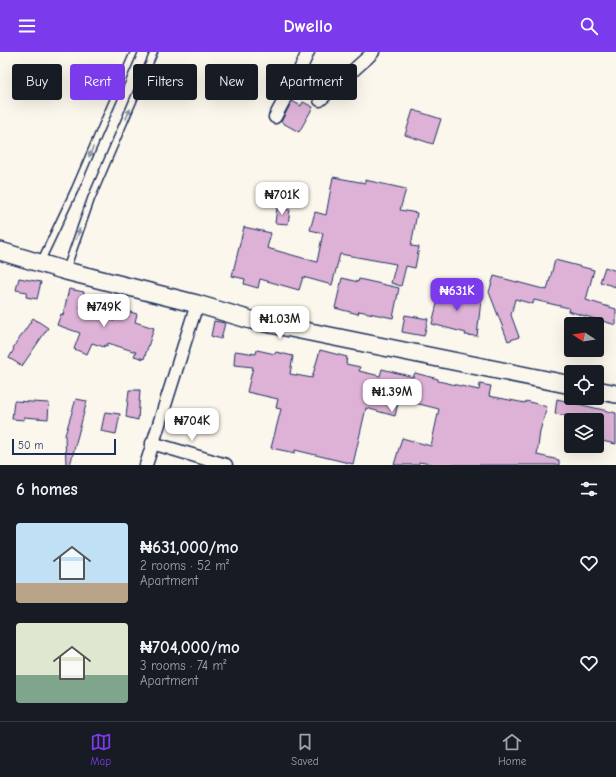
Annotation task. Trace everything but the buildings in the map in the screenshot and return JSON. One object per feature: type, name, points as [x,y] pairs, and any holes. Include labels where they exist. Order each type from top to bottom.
[{"type":"street","points":[[275,117],[308,52]]},
{"type":"street","points":[[357,67],[373,52]]},
{"type":"street","points":[[0,251],[66,271],[197,304],[251,320],[564,384]]},
{"type":"street","points":[[146,465],[152,442],[197,304]]},
{"type":"street","points":[[604,391],[616,394]]},
{"type":"street","points":[[152,442],[226,465]]},
{"type":"lane","points":[[40,263],[75,189],[134,52]]},
{"type":"lane","points":[[66,271],[91,199],[154,52]]}]
